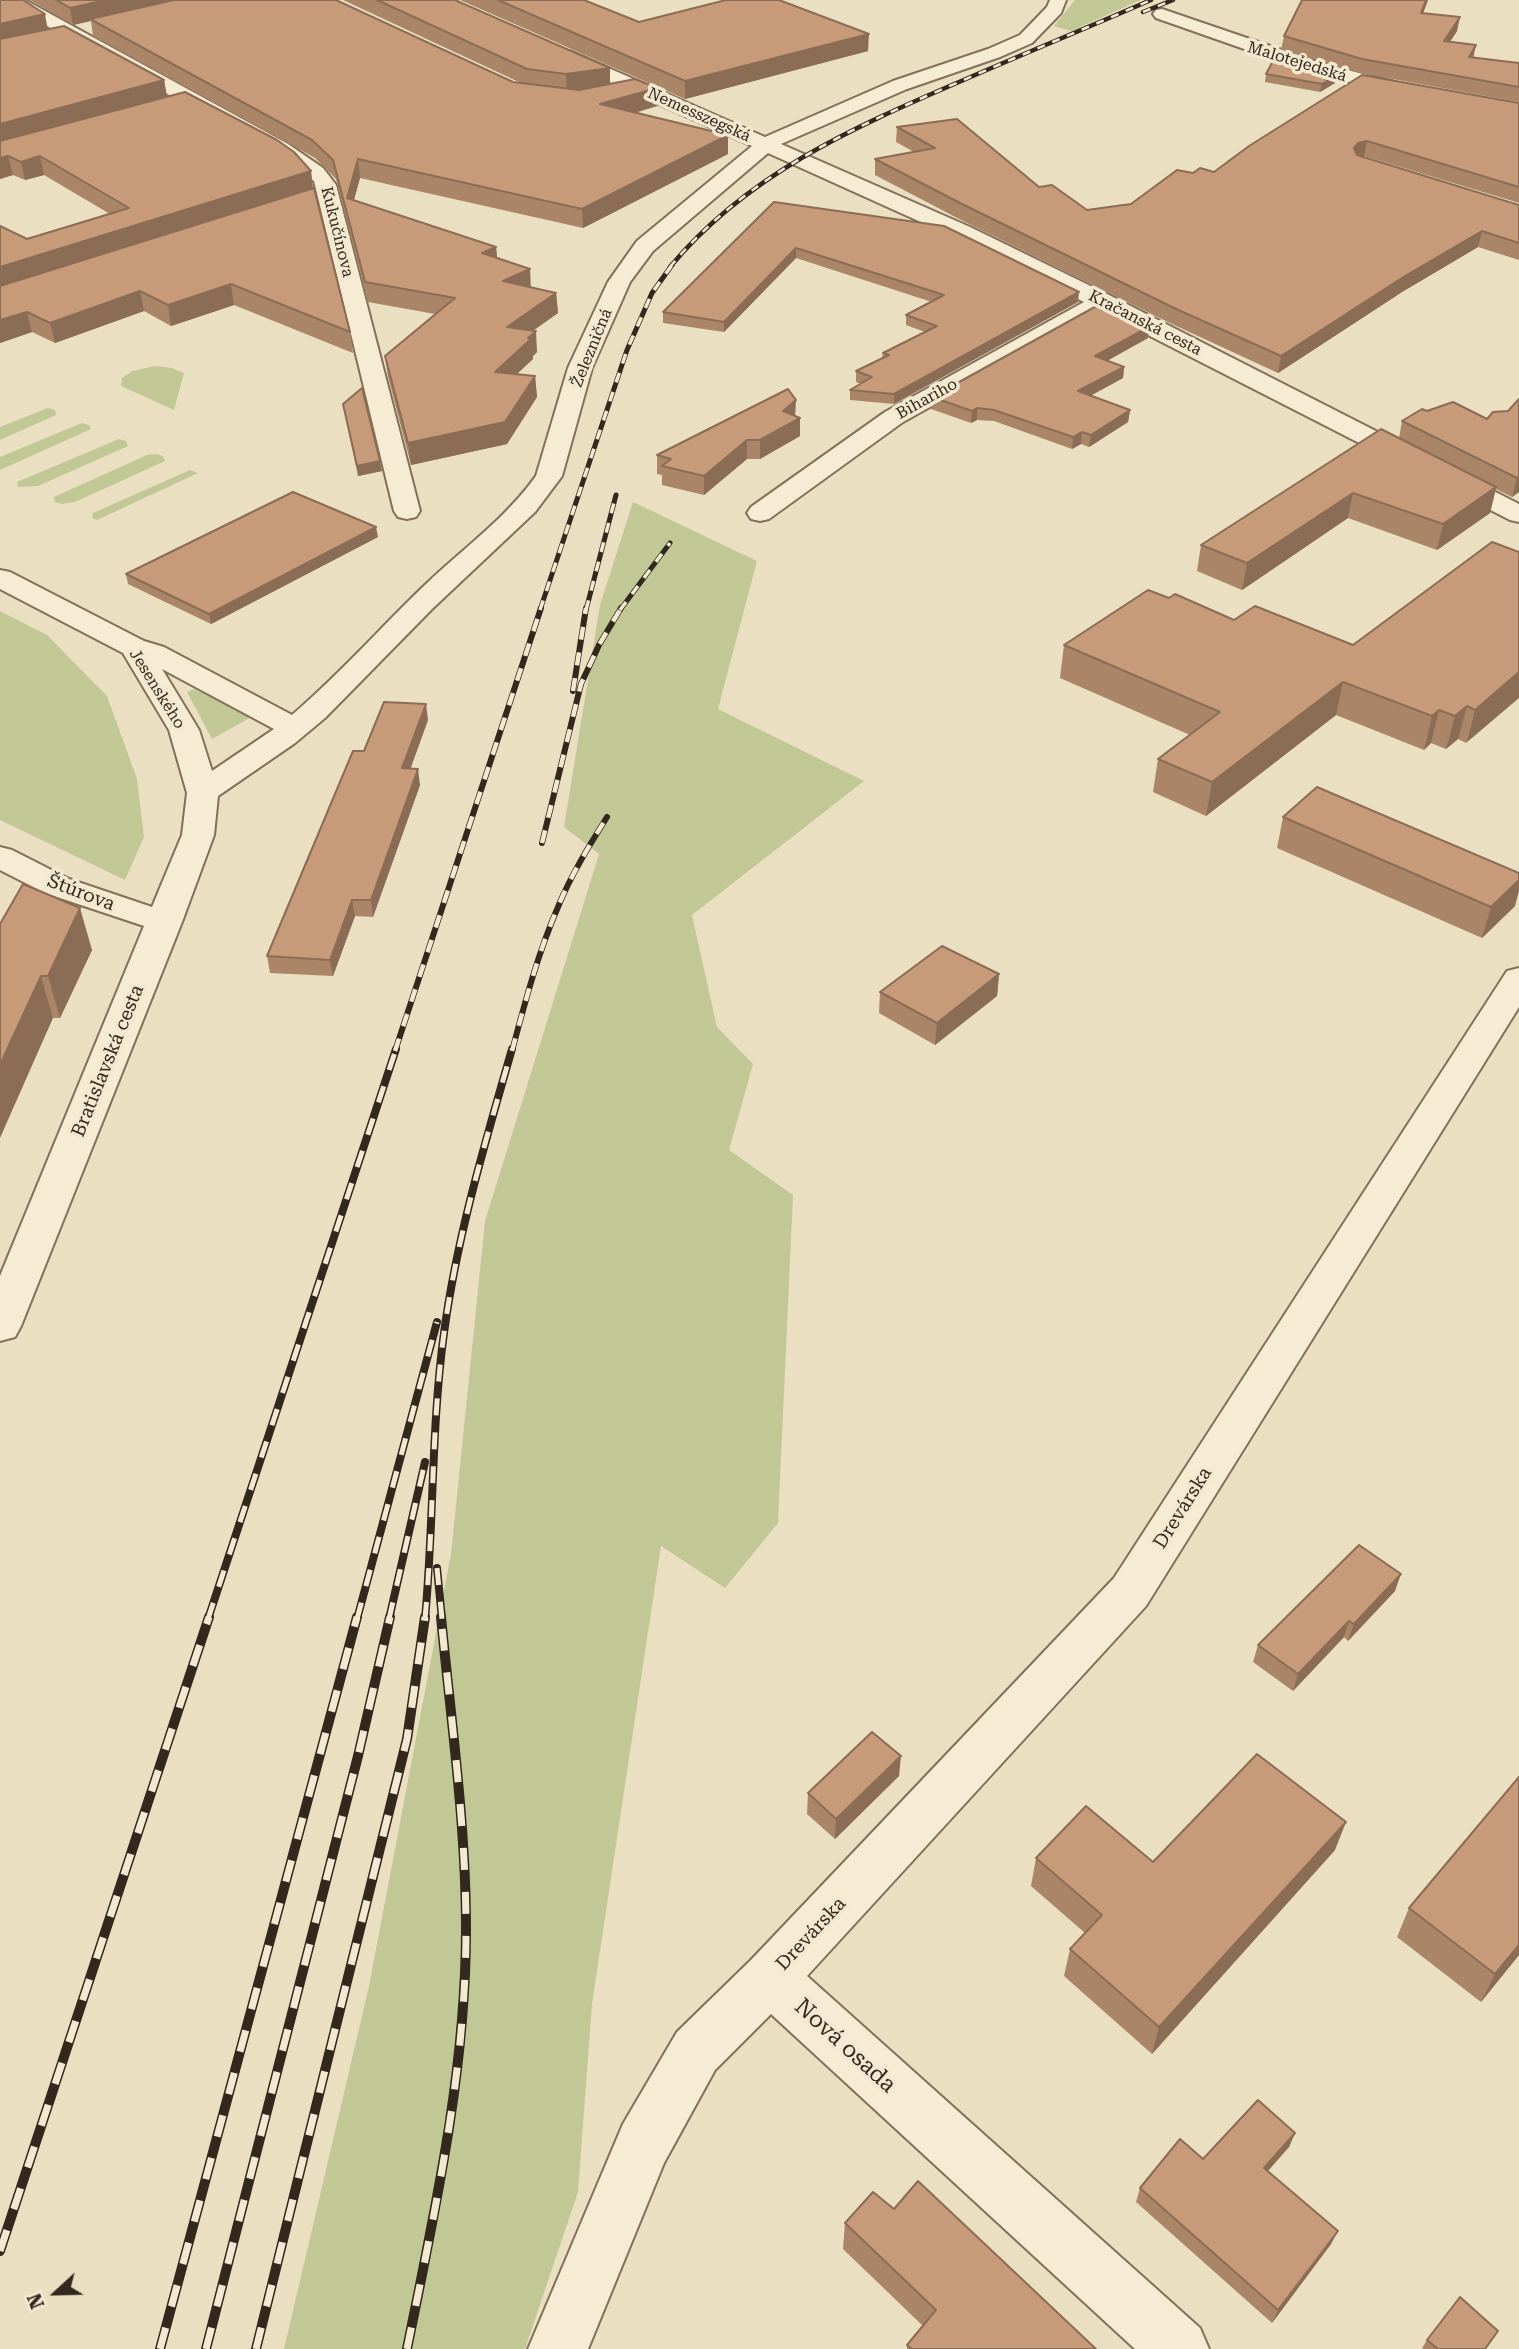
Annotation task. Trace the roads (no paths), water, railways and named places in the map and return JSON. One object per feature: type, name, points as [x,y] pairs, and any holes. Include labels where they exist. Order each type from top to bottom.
[{"type":"street","name":"Kukučínova","points":[[13,0],[67,33],[314,170],[327,187],[407,511]]},
{"type":"street","name":"Železničná","points":[[203,793],[294,728],[411,613],[522,512],[539,492],[549,476],[580,368],[619,282],[645,246],[766,144],[900,86],[1026,39],[1055,9],[1058,0]]},
{"type":"street","name":"Malotejedská","points":[[1162,14],[1262,53],[1356,81],[1423,94]]},
{"type":"street","points":[[40,40],[98,27]]},
{"type":"street","name":"Nemesszegská","points":[[545,47],[766,144]]},
{"type":"street","points":[[1331,96],[1356,81]]},
{"type":"street","points":[[610,95],[638,88]]},
{"type":"street","points":[[163,107],[191,100]]},
{"type":"street","name":"Kračanská cesta","points":[[766,144],[949,226],[1102,301],[1519,514]]},
{"type":"street","points":[[303,201],[327,195]]},
{"type":"street","name":"Bihariho","points":[[760,513],[894,417],[1102,301]]},
{"type":"street","name":"Jesenského","points":[[0,578],[134,647],[184,730],[203,793]]},
{"type":"street","points":[[134,647],[154,653],[294,728]]},
{"type":"street","name":"Bratislavská cesta","points":[[0,1326],[165,922],[198,835],[203,793]]},
{"type":"street","name":"Štúrova","points":[[0,857],[57,886],[165,922]]},
{"type":"street","name":"Drevárska","points":[[770,1978],[1130,1592],[1519,979]]},
{"type":"street","points":[[558,2349],[643,2144],[696,2051],[770,1978]]},
{"type":"street","name":"Nová osada","points":[[770,1978],[1179,2349]]},
{"type":"railway","points":[[670,267],[732,206],[803,157],[879,117],[1151,0]]},
{"type":"railway","points":[[1143,12],[1173,0]]},
{"type":"railway","points":[[540,610],[627,350],[652,293],[672,265]]},
{"type":"railway","points":[[586,610],[616,495]]},
{"type":"railway","points":[[620,610],[670,543]]},
{"type":"railway","points":[[395,1051],[541,608]]},
{"type":"railway","points":[[573,691],[586,608]]},
{"type":"railway","points":[[542,843],[581,684],[599,645],[621,608]]},
{"type":"railway","points":[[512,1051],[532,978],[551,924],[574,872],[607,817]]},
{"type":"railway","points":[[208,1619],[396,1049]]},
{"type":"railway","points":[[425,1619],[437,1404],[444,1333],[464,1225],[512,1049]]},
{"type":"railway","points":[[357,1619],[437,1322]]},
{"type":"railway","points":[[389,1619],[425,1462]]},
{"type":"railway","points":[[437,1568],[442,1619]]},
{"type":"railway","points":[[0,2251],[209,1617]]},
{"type":"railway","points":[[160,2349],[357,1617]]},
{"type":"railway","points":[[206,2349],[358,1756],[390,1617]]},
{"type":"railway","points":[[256,2349],[407,1739],[425,1617]]},
{"type":"railway","points":[[407,2349],[447,2140],[465,1982],[463,1851],[441,1617]]}]
